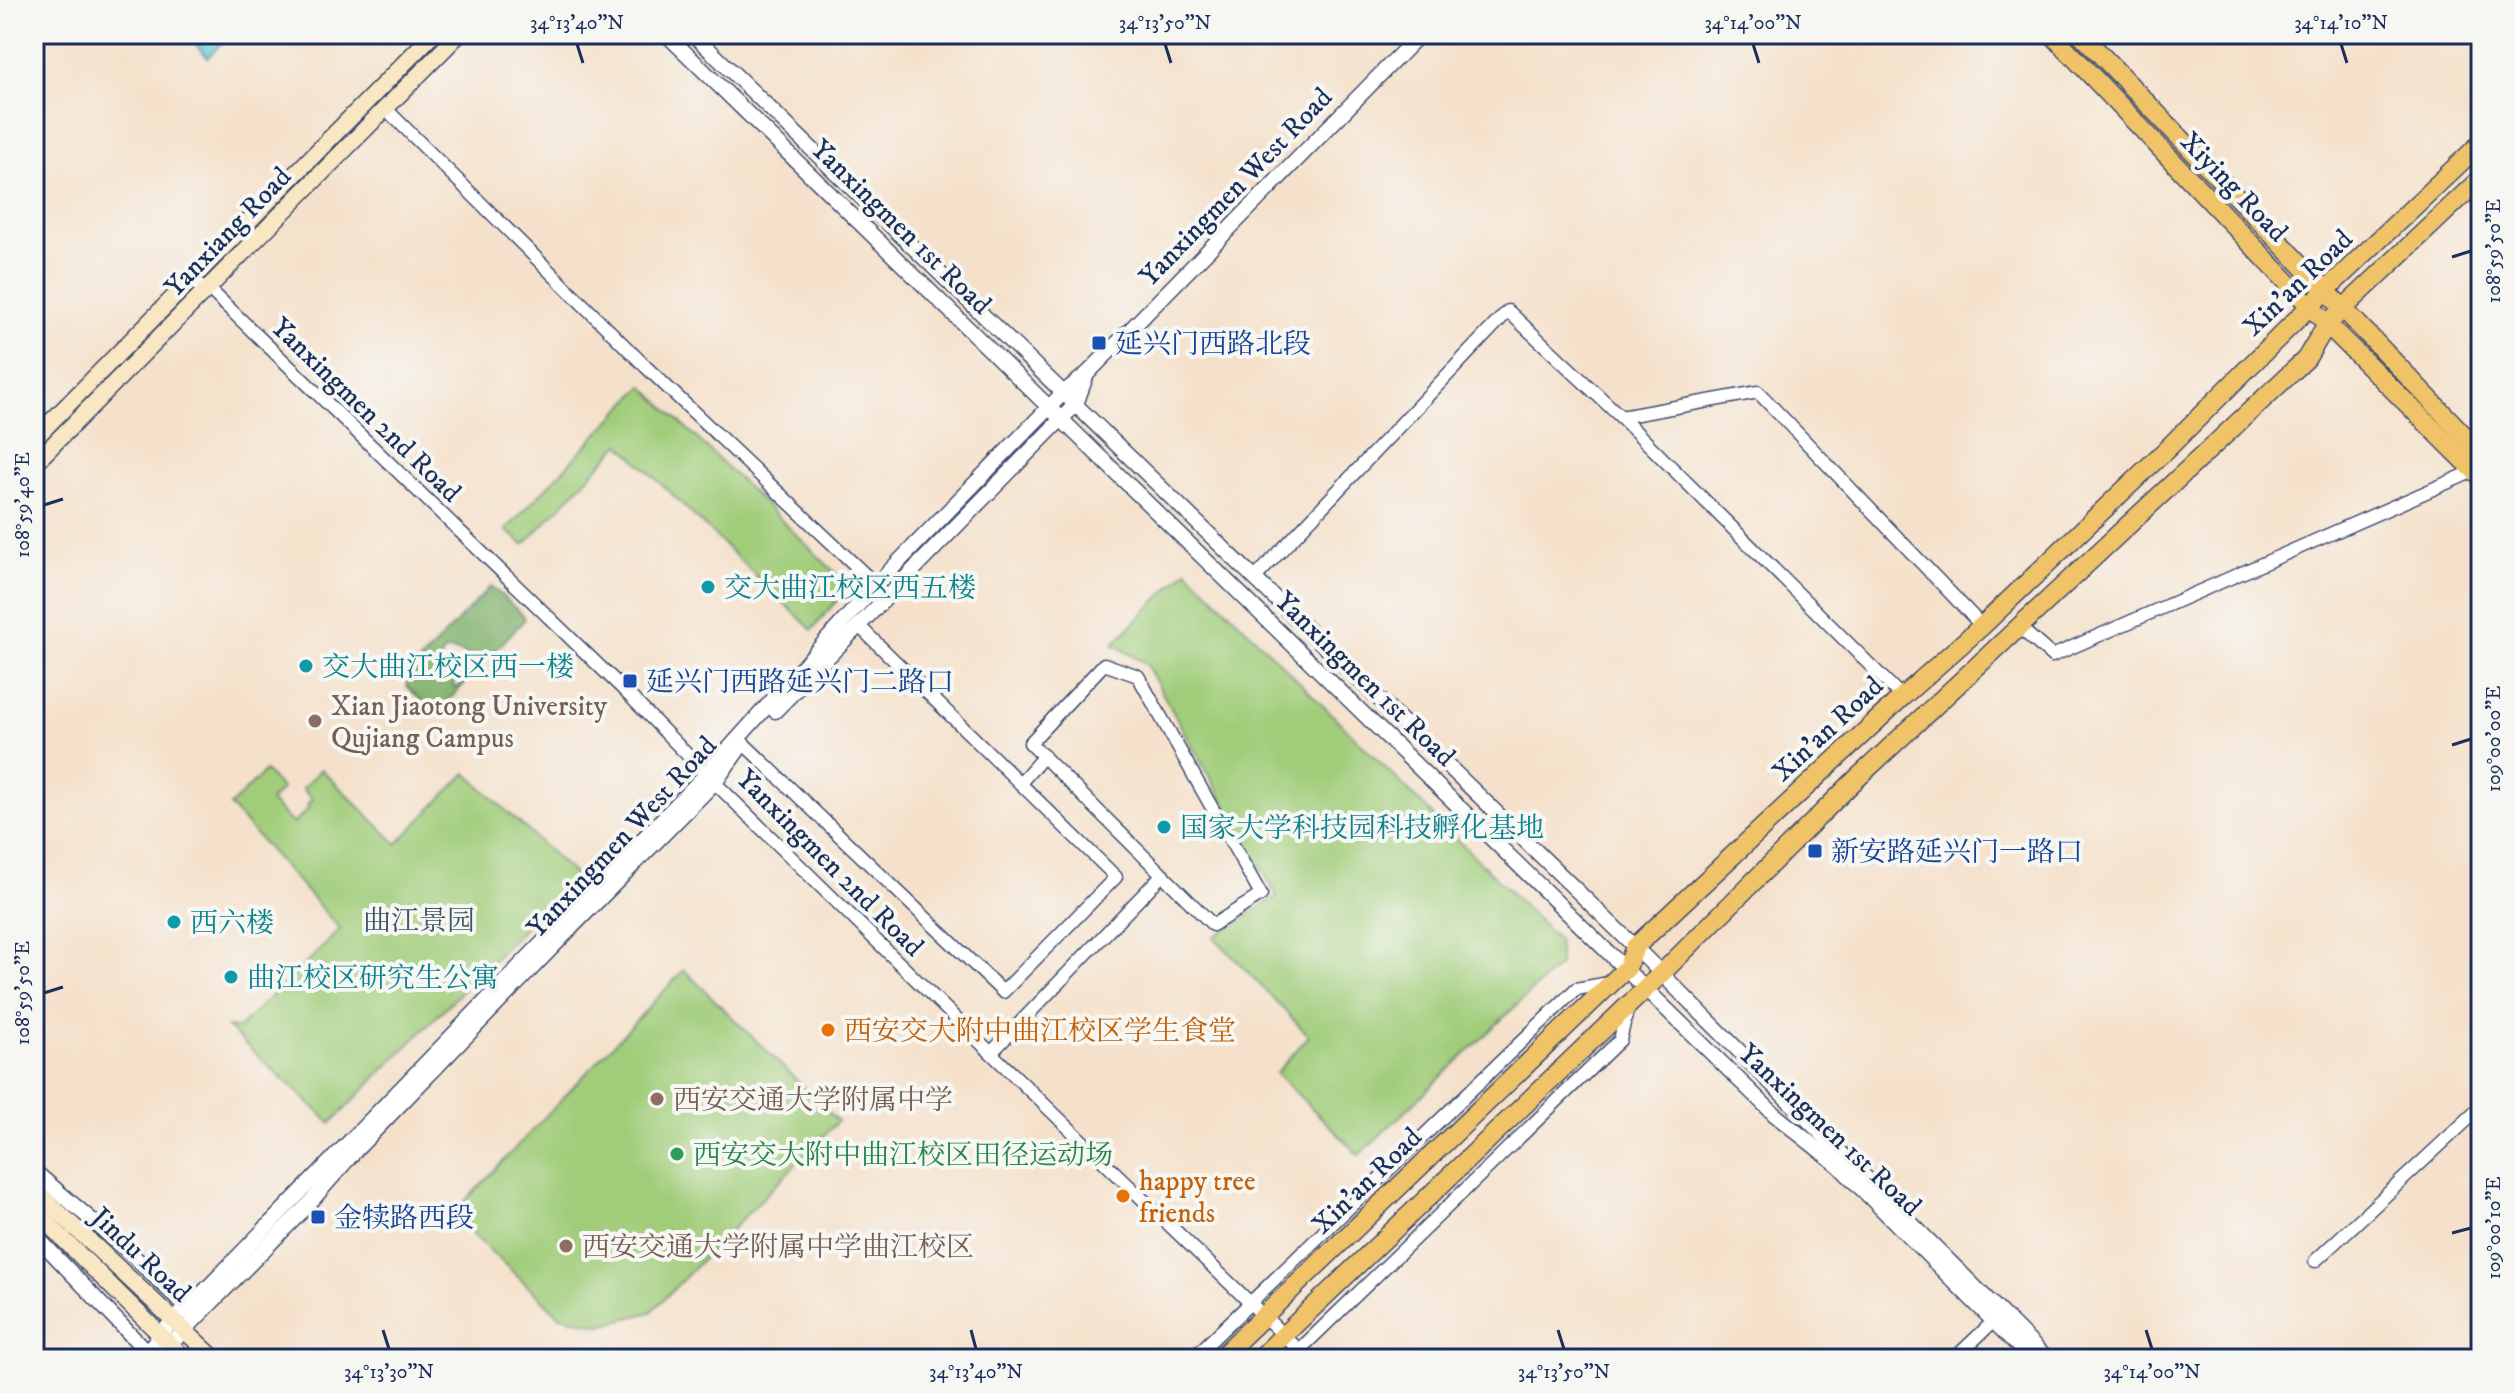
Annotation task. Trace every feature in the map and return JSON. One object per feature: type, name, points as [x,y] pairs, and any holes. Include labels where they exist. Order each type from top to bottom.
[{"type":"main road","name":"Yanxiang Road","points":[[34,439],[433,34]]},
{"type":"main road","name":"Yanxiang Road","points":[[34,464],[459,34]]},
{"type":"main road","name":"Xiying Road","points":[[2052,34],[2327,324],[2479,467]]},
{"type":"main road","name":"Xiying Road","points":[[2081,34],[2325,291],[2479,467]]},
{"type":"main road","name":"Xin'an Road","points":[[1219,1359],[1257,1309],[1612,983],[1627,968],[1635,947],[1982,626],[2481,143]]},
{"type":"main road","name":"Xin'an Road","points":[[1259,1359],[1661,974],[1851,784],[2128,524],[2189,472],[2306,359],[2327,324],[2481,178]]},
{"type":"main road","name":"Jindu Road","points":[[34,1189],[215,1359]]},
{"type":"main road","name":"Jindu Road","points":[[34,1210],[185,1359]]},
{"type":"street","name":"Yanxingmen 1st Road","points":[[666,34],[1774,1114],[1838,1165],[1997,1317],[2047,1359]]},
{"type":"street","name":"Yanxingmen 1st Road","points":[[693,34],[1635,947],[1997,1317],[2031,1359]]},
{"type":"street","name":"Yanxingmen West Road","points":[[179,1324],[188,1308],[711,777],[876,585],[1420,34]]},
{"type":"street","points":[[385,108],[646,367],[876,585]]},
{"type":"street","name":"Yanxingmen 2nd Road","points":[[187,281],[208,288],[623,689],[991,1053],[1284,1335],[1295,1355]]},
{"type":"street","points":[[1255,578],[1508,311],[1621,417],[1902,697]]},
{"type":"street","name":"Yanxingmen West Road","points":[[179,1324],[308,1205],[356,1150],[743,743],[1076,404],[1087,374]]},
{"type":"street","points":[[1621,417],[1758,392],[1982,626]]},
{"type":"street","points":[[2019,627],[2052,656],[2479,467]]},
{"type":"street","points":[[743,743],[1003,992],[1116,877],[858,625]]},
{"type":"street","points":[[1104,664],[1138,676],[1261,895],[1213,925],[1163,874],[1030,743],[1104,664]]},
{"type":"street","points":[[1020,783],[1044,756]]},
{"type":"street","points":[[991,1053],[1163,874]]},
{"type":"street","points":[[1295,1355],[1620,1040],[1628,1005]]},
{"type":"street","points":[[2315,1261],[2481,1107]]},
{"type":"street","points":[[34,1171],[128,1251],[188,1308]]},
{"type":"street","points":[[34,1234],[147,1357],[179,1324]]},
{"type":"street","points":[[1192,1359],[1257,1309]]},
{"type":"street","points":[[1954,1359],[1997,1317]]},
{"type":"green space","points":[[643,386],[849,586],[812,630],[620,444],[524,545],[506,530]]},
{"type":"green space","points":[[1187,570],[1558,940],[1560,964],[1359,1155],[1276,1073],[1309,1036],[1214,937],[1277,896],[1146,664],[1113,644]]},
{"type":"green space","points":[[491,586],[525,619],[435,715],[407,686],[407,675]],"holes":[[[444,651],[465,653],[472,667],[465,680],[457,688],[453,687],[457,667],[446,666],[440,660]]]},
{"type":"green space","name":"曲江景园","points":[[321,769],[397,844],[466,773],[576,876],[331,1123],[227,1027],[239,1028],[340,929],[230,806],[265,771],[282,789],[270,801],[293,824],[309,808],[307,805],[312,799],[302,789]]},
{"type":"green space","points":[[684,970],[838,1121],[651,1312],[600,1325],[560,1316],[452,1215]]},
{"type":"water","points":[[185,34],[231,34],[208,57]]},
{"type":"place","name":"延兴门西路北段","points":[[1099,343]]},
{"type":"place","name":"交大曲江校区西五楼","points":[[708,587]]},
{"type":"place","name":"交大曲江校区西一楼","points":[[306,666]]},
{"type":"place","name":"延兴门西路延兴门二路口","points":[[630,681]]},
{"type":"place","name":"Xian Jiaotong University Qujiang Campus","points":[[315,721]]},
{"type":"place","name":"国家大学科技园科技孵化基地","points":[[1164,827]]},
{"type":"place","name":"新安路延兴门一路口","points":[[1815,851]]},
{"type":"place","name":"西六楼","points":[[174,922]]},
{"type":"place","name":"曲江校区研究生公寓","points":[[231,977]]},
{"type":"place","name":"西安交大附中曲江校区学生食堂","points":[[828,1030]]},
{"type":"place","name":"西安交通大学附属中学","points":[[657,1099]]},
{"type":"place","name":"西安交大附中曲江校区田径运动场","points":[[677,1154]]},
{"type":"place","name":"happy tree friends","points":[[1123,1196]]},
{"type":"place","name":"金犊路西段","points":[[318,1217]]},
{"type":"place","name":"西安交通大学附属中学曲江校区","points":[[566,1246]]}]
